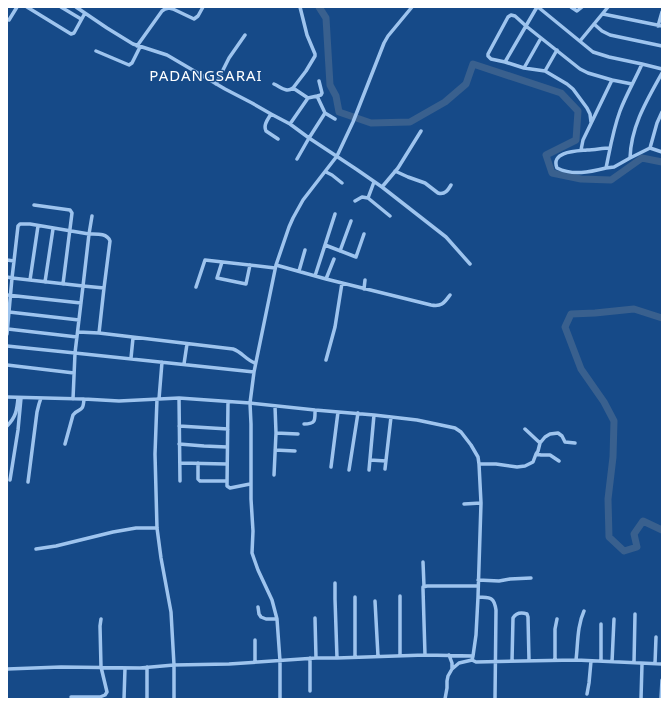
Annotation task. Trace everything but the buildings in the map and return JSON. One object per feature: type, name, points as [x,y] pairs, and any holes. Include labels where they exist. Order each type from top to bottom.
[{"type":"street","points":[[9,20],[17,7]]},
{"type":"street","points":[[27,7],[71,34],[74,33],[85,13]]},
{"type":"street","points":[[61,7],[81,19]]},
{"type":"street","points":[[76,7],[81,8],[85,13],[107,28],[138,46],[162,52],[216,84],[290,124],[382,187],[446,237],[470,264]]},
{"type":"street","points":[[96,51],[128,65],[132,63],[138,46],[165,9],[173,9],[194,19],[198,16],[203,7]]},
{"type":"street","points":[[274,84],[290,90],[306,72],[315,58],[300,7]]},
{"type":"street","points":[[280,699],[280,661],[277,618],[272,600],[252,553],[253,531],[250,484],[250,403],[255,363],[276,266],[293,218],[303,200],[337,156],[353,122],[384,43],[412,7]]},
{"type":"street","points":[[505,62],[538,7],[590,50],[597,54],[662,69]]},
{"type":"street","points":[[571,7],[577,11],[582,7]]},
{"type":"street","points":[[580,41],[608,7]]},
{"type":"street","points":[[603,14],[660,26],[662,12]]},
{"type":"street","points":[[591,123],[590,114],[587,108],[573,89],[567,84],[545,71],[524,68],[491,59],[488,56],[508,16],[515,16],[584,71],[612,80],[632,84]]},
{"type":"street","points":[[594,24],[602,31],[610,35],[662,46]]},
{"type":"street","points":[[216,84],[232,54],[245,35]]},
{"type":"street","points":[[524,68],[541,38]]},
{"type":"street","points":[[545,71],[557,50]]},
{"type":"street","points":[[606,168],[619,112],[642,64]]},
{"type":"street","points":[[630,158],[631,143],[634,131],[644,107],[662,73]]},
{"type":"street","points":[[581,150],[581,144],[612,80]]},
{"type":"street","points":[[290,124],[308,98],[321,95],[322,93],[319,81]]},
{"type":"street","points":[[293,88],[308,98]]},
{"type":"street","points":[[317,96],[325,113],[335,119]]},
{"type":"street","points":[[650,148],[657,123],[662,112]]},
{"type":"street","points":[[297,159],[325,113]]},
{"type":"street","points":[[271,114],[265,125],[265,129],[278,139]]},
{"type":"street","points":[[382,187],[395,171],[421,131]]},
{"type":"street","points":[[610,148],[570,151],[558,158],[556,162],[557,168],[565,171],[580,173],[614,167],[650,148],[662,152]]},
{"type":"street","points":[[395,171],[425,183],[441,194],[444,194],[451,185]]},
{"type":"street","points":[[326,172],[342,183]]},
{"type":"street","points":[[368,198],[374,182]]},
{"type":"street","points":[[354,201],[362,197],[368,198],[390,216]]},
{"type":"street","points":[[34,205],[70,210],[72,213],[63,284]]},
{"type":"street","points":[[315,276],[335,214]]},
{"type":"street","points":[[73,399],[75,353],[92,216]]},
{"type":"street","points":[[340,251],[351,221]]},
{"type":"street","points":[[7,334],[9,295],[18,225],[21,224],[104,235],[108,237],[99,333]]},
{"type":"street","points":[[30,280],[38,226]]},
{"type":"street","points":[[45,282],[53,228]]},
{"type":"street","points":[[324,245],[356,257],[364,234]]},
{"type":"street","points":[[299,271],[305,250]]},
{"type":"street","points":[[326,279],[334,259]]},
{"type":"street","points":[[7,260],[14,261]]},
{"type":"street","points":[[196,287],[205,260],[276,266],[437,306],[444,302],[450,295]]},
{"type":"street","points":[[222,262],[217,278],[246,284],[250,265]]},
{"type":"street","points":[[7,278],[104,288]]},
{"type":"street","points":[[364,289],[365,280]]},
{"type":"street","points":[[326,360],[335,327],[342,283]]},
{"type":"street","points":[[9,295],[81,303]]},
{"type":"street","points":[[9,312],[79,320]]},
{"type":"street","points":[[8,329],[77,337]]},
{"type":"street","points":[[78,332],[99,333],[233,349],[255,363]]},
{"type":"street","points":[[131,358],[133,338]]},
{"type":"street","points":[[184,364],[187,344]]},
{"type":"street","points":[[7,346],[254,372]]},
{"type":"street","points":[[162,362],[158,399],[155,461],[157,528],[171,612],[174,699]]},
{"type":"street","points":[[7,365],[74,373]]},
{"type":"street","points":[[7,397],[119,401],[179,398],[358,413],[417,420],[455,428],[464,435],[471,445],[480,464],[478,597],[472,658]]},
{"type":"street","points":[[7,426],[14,418],[20,398]]},
{"type":"street","points":[[10,480],[18,430],[20,398]]},
{"type":"street","points":[[28,482],[37,412],[41,398]]},
{"type":"street","points":[[179,398],[180,481]]},
{"type":"street","points":[[65,444],[73,415],[83,407],[84,399]]},
{"type":"street","points":[[228,402],[226,486],[228,488],[250,484]]},
{"type":"street","points":[[274,475],[276,433],[275,406]]},
{"type":"street","points":[[304,424],[310,424],[313,422],[315,419],[315,410]]},
{"type":"street","points":[[331,467],[338,412]]},
{"type":"street","points":[[350,470],[358,413]]},
{"type":"street","points":[[369,470],[374,415]]},
{"type":"street","points":[[385,468],[391,417]]},
{"type":"street","points":[[179,426],[228,429]]},
{"type":"street","points":[[525,429],[540,442]]},
{"type":"street","points":[[276,433],[298,434]]},
{"type":"street","points":[[480,464],[525,466],[533,462],[540,442],[545,437],[553,433],[562,436],[565,442],[575,443]]},
{"type":"street","points":[[179,444],[226,446]]},
{"type":"street","points":[[275,450],[295,451]]},
{"type":"street","points":[[536,454],[550,456],[559,461]]},
{"type":"street","points":[[370,460],[386,461]]},
{"type":"street","points":[[180,463],[226,464]]},
{"type":"street","points":[[198,463],[198,479],[200,481],[226,480]]},
{"type":"street","points":[[464,504],[480,503]]},
{"type":"street","points":[[36,550],[113,532],[136,528],[157,528]]},
{"type":"street","points":[[423,562],[425,655]]},
{"type":"street","points":[[478,580],[499,581],[531,578]]},
{"type":"street","points":[[335,583],[338,658]]},
{"type":"street","points":[[424,586],[478,586]]},
{"type":"street","points":[[400,596],[400,656]]},
{"type":"street","points":[[355,597],[355,657]]},
{"type":"street","points":[[478,597],[490,598],[494,600],[495,604],[495,699]]},
{"type":"street","points":[[376,601],[378,656]]},
{"type":"street","points":[[258,607],[261,617],[266,619],[277,618]]},
{"type":"street","points":[[576,660],[579,628],[584,611]]},
{"type":"street","points":[[512,661],[513,618],[522,613],[527,614],[528,617],[529,660]]},
{"type":"street","points":[[634,663],[635,614]]},
{"type":"street","points":[[314,618],[316,658]]},
{"type":"street","points":[[71,697],[100,697],[107,692],[101,667],[101,619]]},
{"type":"street","points":[[555,660],[555,629],[557,619]]},
{"type":"street","points":[[612,662],[614,619]]},
{"type":"street","points":[[601,624],[601,662]]},
{"type":"street","points":[[655,664],[656,637]]},
{"type":"street","points":[[255,640],[255,662]]},
{"type":"street","points":[[7,669],[61,667],[125,668],[230,664],[310,658],[425,655],[449,655],[472,658],[476,662],[576,660],[662,664]]},
{"type":"street","points":[[449,655],[452,663],[452,669]]},
{"type":"street","points":[[310,658],[310,691]]},
{"type":"street","points":[[445,699],[448,676],[452,669],[459,663],[472,658]]},
{"type":"street","points":[[587,694],[591,661]]},
{"type":"street","points":[[641,699],[642,664]]},
{"type":"street","points":[[147,667],[147,699]]},
{"type":"street","points":[[124,699],[125,668]]},
{"type":"street","points":[[661,699],[662,680]]},
{"type":"waterway","points":[[319,7],[326,18],[330,85],[336,96],[339,112],[371,123],[410,122],[445,102],[466,84],[473,64],[561,93],[578,111],[576,140],[546,155],[552,173],[581,179],[611,180],[642,158],[662,162]]},
{"type":"waterway","points":[[662,318],[634,309],[571,314],[565,327],[581,369],[604,402],[614,421],[613,457],[608,499],[609,537],[624,551],[637,547],[634,534],[643,521],[662,530]]},
{"type":"district","name":"PADANGSARAI","points":[[206,76]]}]
